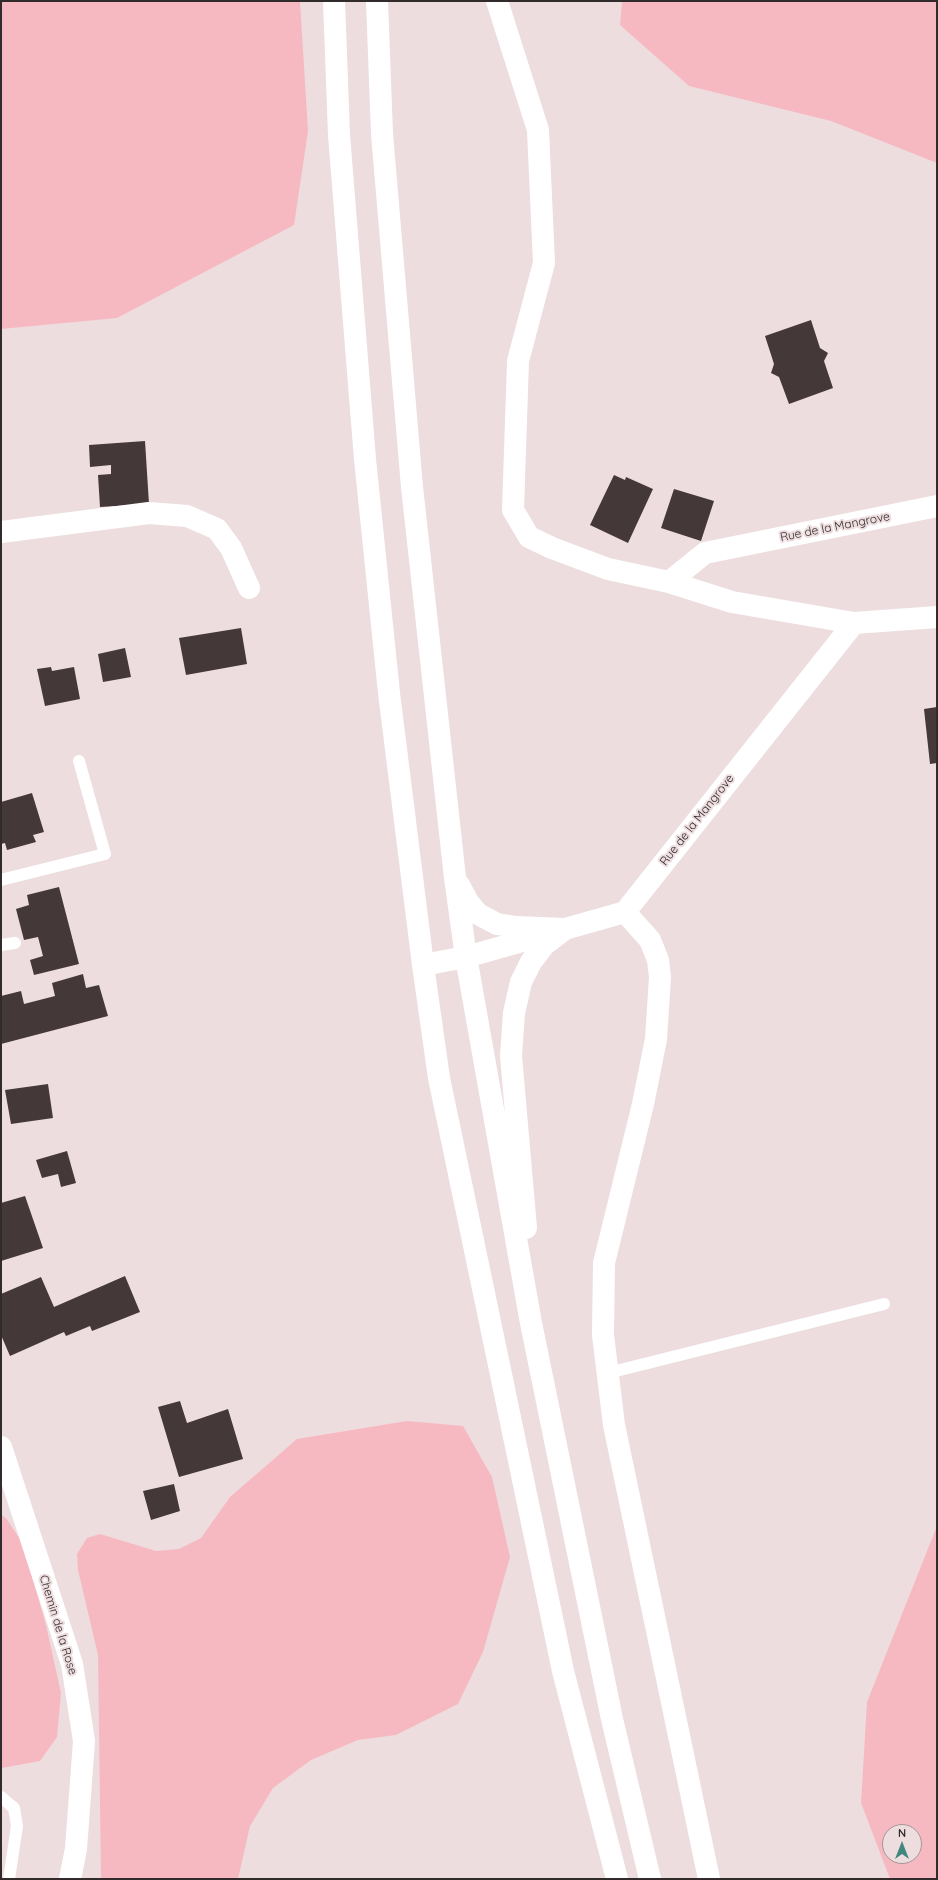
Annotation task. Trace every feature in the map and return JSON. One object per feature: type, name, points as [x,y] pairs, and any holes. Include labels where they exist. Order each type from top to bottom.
[{"type":"main road","points":[[334,1],[339,135],[365,460],[389,693],[423,965],[439,1078],[563,1671],[617,1879]]},
{"type":"main road","points":[[377,1],[382,134],[412,487],[455,878],[466,957],[530,1323],[612,1719],[650,1879]]},
{"type":"main road","points":[[497,1],[538,130],[544,263],[518,361],[513,510],[529,537],[552,548],[608,569],[669,582],[732,602],[854,624],[937,617]]},
{"type":"main road","name":"Rue de la Mangrove","points":[[669,582],[705,554],[937,506]]},
{"type":"main road","points":[[1,532],[149,513],[187,516],[217,530],[231,548],[249,588]]},
{"type":"main road","name":"Rue de la Mangrove","points":[[625,912],[854,624]]},
{"type":"main road","points":[[455,878],[468,902],[478,914],[488,920],[498,924],[516,927],[565,930]]},
{"type":"main road","points":[[423,965],[466,957],[625,912],[650,940],[658,960],[660,977],[656,1039],[643,1104],[604,1263],[603,1335],[614,1425],[708,1879]]},
{"type":"main road","points":[[530,1323],[525,1210],[511,1056],[514,1013],[521,982],[530,962],[544,945],[565,930]]},
{"type":"main road","name":"Chemin de la Rose","points":[[1,1448],[72,1664],[84,1741],[76,1849],[70,1879]]},
{"type":"lane","points":[[1,880],[105,854],[79,761]]},
{"type":"lane","points":[[1,945],[15,943]]},
{"type":"lane","points":[[608,1374],[884,1304]]},
{"type":"lane","points":[[1,1797],[14,1808],[17,1826],[9,1879]]},
{"type":"shaded area","points":[[1,1],[300,1],[308,131],[294,225],[117,318],[1,329]]},
{"type":"shaded area","points":[[622,1],[937,1],[937,163],[831,121],[689,86],[620,25]]},
{"type":"shaded area","points":[[407,1421],[463,1426],[492,1477],[510,1557],[483,1652],[458,1704],[396,1735],[358,1740],[311,1760],[273,1788],[250,1826],[238,1879],[101,1879],[98,1655],[78,1570],[77,1554],[87,1538],[100,1534],[156,1551],[179,1549],[201,1538],[230,1497],[297,1439]]},
{"type":"shaded area","points":[[1,1515],[6,1518],[22,1542],[46,1625],[61,1693],[57,1737],[40,1761],[2,1768]]},
{"type":"shaded area","points":[[937,1526],[937,1879],[890,1879],[884,1864],[922,1864],[922,1824],[882,1824],[882,1858],[861,1803],[867,1702]]},
{"type":"building","points":[[811,320],[820,348],[828,353],[824,361],[833,388],[789,404],[779,377],[771,373],[774,364],[765,336]]},
{"type":"building","points":[[145,441],[149,504],[100,507],[98,475],[111,474],[111,465],[90,467],[89,445]]},
{"type":"building","points":[[614,475],[625,480],[626,477],[653,489],[628,543],[590,525]]},
{"type":"building","points":[[674,489],[714,501],[701,541],[661,528]]},
{"type":"building","points":[[241,628],[247,664],[186,675],[179,638]]},
{"type":"building","points":[[125,648],[131,677],[103,682],[98,654]]},
{"type":"building","points":[[51,667],[52,671],[74,667],[80,699],[45,706],[37,669]]},
{"type":"building","points":[[937,707],[937,763],[930,764],[924,709]]},
{"type":"building","points":[[32,793],[44,832],[33,835],[36,842],[7,850],[5,843],[1,844],[1,802]]},
{"type":"building","points":[[59,887],[79,964],[34,975],[30,960],[43,956],[38,937],[24,940],[16,909],[29,905],[27,895]]},
{"type":"building","points":[[83,974],[86,988],[99,985],[108,1016],[1,1044],[1,996],[21,991],[24,1004],[55,996],[52,983]]},
{"type":"building","points":[[48,1084],[53,1118],[11,1124],[5,1090]]},
{"type":"building","points":[[67,1151],[76,1183],[61,1187],[58,1174],[42,1178],[36,1160]]},
{"type":"building","points":[[25,1196],[43,1248],[1,1261],[1,1203]]},
{"type":"building","points":[[125,1276],[140,1312],[92,1331],[90,1326],[66,1336],[64,1332],[10,1356],[1,1335],[1,1294],[41,1277],[54,1307]]},
{"type":"building","points":[[180,1401],[187,1423],[228,1409],[243,1459],[179,1477],[158,1407]]},
{"type":"building","points":[[174,1484],[180,1511],[151,1520],[143,1491]]}]
